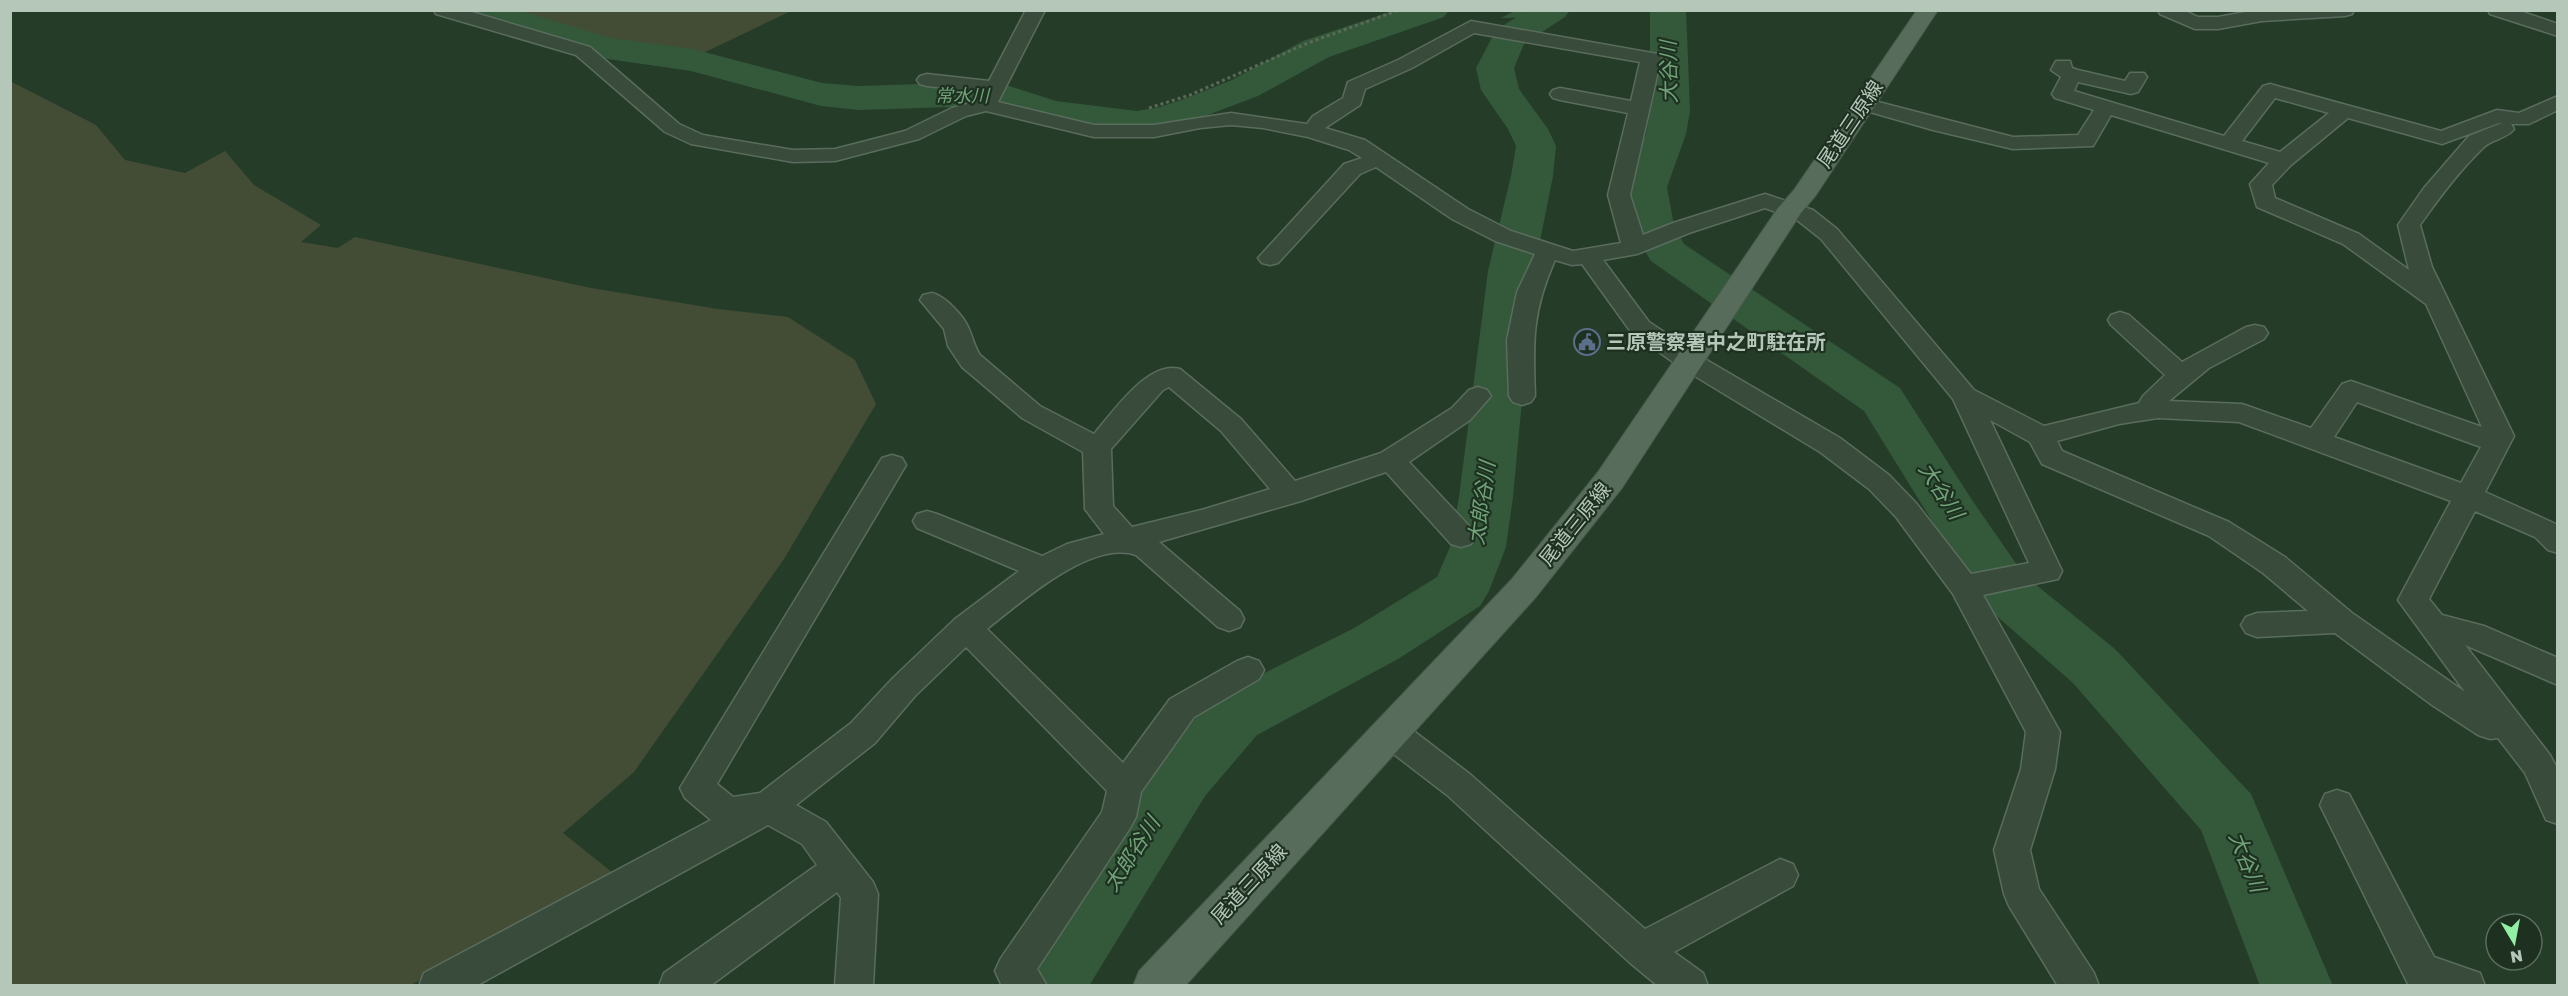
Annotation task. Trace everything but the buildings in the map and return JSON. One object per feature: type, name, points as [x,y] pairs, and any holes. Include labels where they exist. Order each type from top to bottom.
[{"type":"main road","name":"尾道三原線","points":[[1155,986],[1524,588],[1611,480],[1791,208],[1803,195],[1928,10]]},
{"type":"street","points":[[443,10],[583,51],[672,128],[698,140],[793,156],[835,155],[912,135],[991,96],[1036,10]]},
{"type":"street","points":[[2167,10],[2195,23],[2207,23],[2262,15],[2345,10]]},
{"type":"street","points":[[2497,10],[2558,30]]},
{"type":"street","points":[[1312,131],[1320,120],[1353,100],[1355,86],[1405,64],[1472,27],[1651,58],[1619,195],[1633,242],[1629,249]]},
{"type":"street","points":[[2137,77],[2131,88],[2069,67],[2062,94],[2283,160]]},
{"type":"street","points":[[927,80],[991,96],[1094,131],[1154,131],[1200,122],[1231,119],[1312,131],[1357,145],[1460,214],[1503,236],[1572,258],[1629,249],[1681,228],[1766,201],[1791,208],[1805,215],[1829,234],[1965,396],[2047,571],[1964,587]]},
{"type":"street","points":[[2229,143],[2270,90],[2442,138],[2497,116],[2522,120]]},
{"type":"street","points":[[1560,94],[1639,109]]},
{"type":"street","points":[[2558,102],[2477,141],[2432,193],[2409,225],[2420,267],[2500,436],[2413,600],[2538,765],[2558,809]]},
{"type":"street","points":[[1863,104],[1940,126],[2013,143],[2085,141],[2106,107]]},
{"type":"street","points":[[2344,111],[2283,160],[2261,184],[2265,202],[2351,239],[2436,300]]},
{"type":"street","points":[[1270,258],[1352,169],[1378,159]]},
{"type":"street","points":[[1522,396],[1520,340],[1529,292],[1541,248]]},
{"type":"street","points":[[1588,256],[1640,327],[1689,362],[1830,445],[1878,482],[1906,510],[1964,587],[2043,732],[2038,769],[2012,850],[2022,894],[2080,986]]},
{"type":"street","points":[[932,300],[956,327],[961,346],[971,361],[1031,412],[1097,447]]},
{"type":"street","points":[[2120,320],[2180,375]]},
{"type":"street","points":[[2157,409],[2152,402],[2180,375],[2203,358],[2255,333]]},
{"type":"street","points":[[1229,619],[1146,548],[1126,540],[1099,509],[1097,447],[1154,384],[1171,375],[1231,425],[1291,494]]},
{"type":"street","points":[[2317,441],[2351,390],[2496,442]]},
{"type":"street","points":[[438,986],[768,807],[864,733],[904,687],[966,628],[1043,569],[1077,552],[1208,519],[1391,460],[1461,414],[1478,396]]},
{"type":"street","points":[[1965,396],[2041,436],[2052,457],[2219,529],[2274,565],[2341,621],[2444,696],[2490,725],[2506,723]]},
{"type":"street","points":[[2041,436],[2157,409],[2242,413],[2468,496],[2545,530],[2558,542]]},
{"type":"street","points":[[1391,460],[1461,536]]},
{"type":"street","points":[[854,986],[860,894],[839,870],[814,833],[768,807],[727,813],[697,788],[892,465]]},
{"type":"street","points":[[927,521],[1043,569]]},
{"type":"street","points":[[2257,625],[2341,621]]},
{"type":"street","points":[[2432,625],[2473,635],[2558,672]]},
{"type":"street","points":[[966,628],[1125,787]]},
{"type":"street","points":[[1021,978],[1118,817],[1125,787],[1182,708],[1248,670]]},
{"type":"street","points":[[1390,732],[1459,785],[1642,950],[1689,986]]},
{"type":"street","points":[[2337,805],[2421,971],[2466,986]]},
{"type":"street","points":[[678,986],[839,870]]},
{"type":"street","points":[[1642,950],[1780,875]]},
{"type":"path","points":[[1149,108],[1190,95],[1308,43],[1399,10]]},
{"type":"shaded area","points":[[791,10],[701,54],[616,42],[503,11]]},
{"type":"shaded area","points":[[1516,10],[1566,11],[1555,17],[1501,18]]},
{"type":"shaded area","points":[[10,81],[96,125],[125,160],[185,173],[225,151],[254,185],[321,225],[301,242],[338,248],[355,237],[591,288],[718,309],[788,317],[855,360],[876,404],[784,559],[634,772],[563,833],[613,873],[411,985],[11,985]]},
{"type":"waterway","name":"常水川","points":[[478,10],[608,48],[693,60],[821,94],[859,98],[980,94],[1003,96],[1050,112],[1137,123],[1168,118],[1198,107],[1245,88],[1316,49],[1432,10]]},
{"type":"waterway","name":"太郎谷川","points":[[1045,986],[1063,963],[1182,777],[1235,717],[1377,643],[1460,591],[1478,547],[1486,497],[1511,271],[1532,176],[1536,146],[1528,129],[1500,90],[1495,68],[1509,38],[1553,10]]},
{"type":"waterway","name":"大谷川","points":[[1668,10],[1670,111],[1666,134],[1646,187],[1652,226],[1667,252],[1882,400],[1953,514],[2004,590],[2094,666],[2228,814],[2297,986]]},
{"type":"place","name":"三原警察署中之町駐在所","points":[[1587,342]]}]
